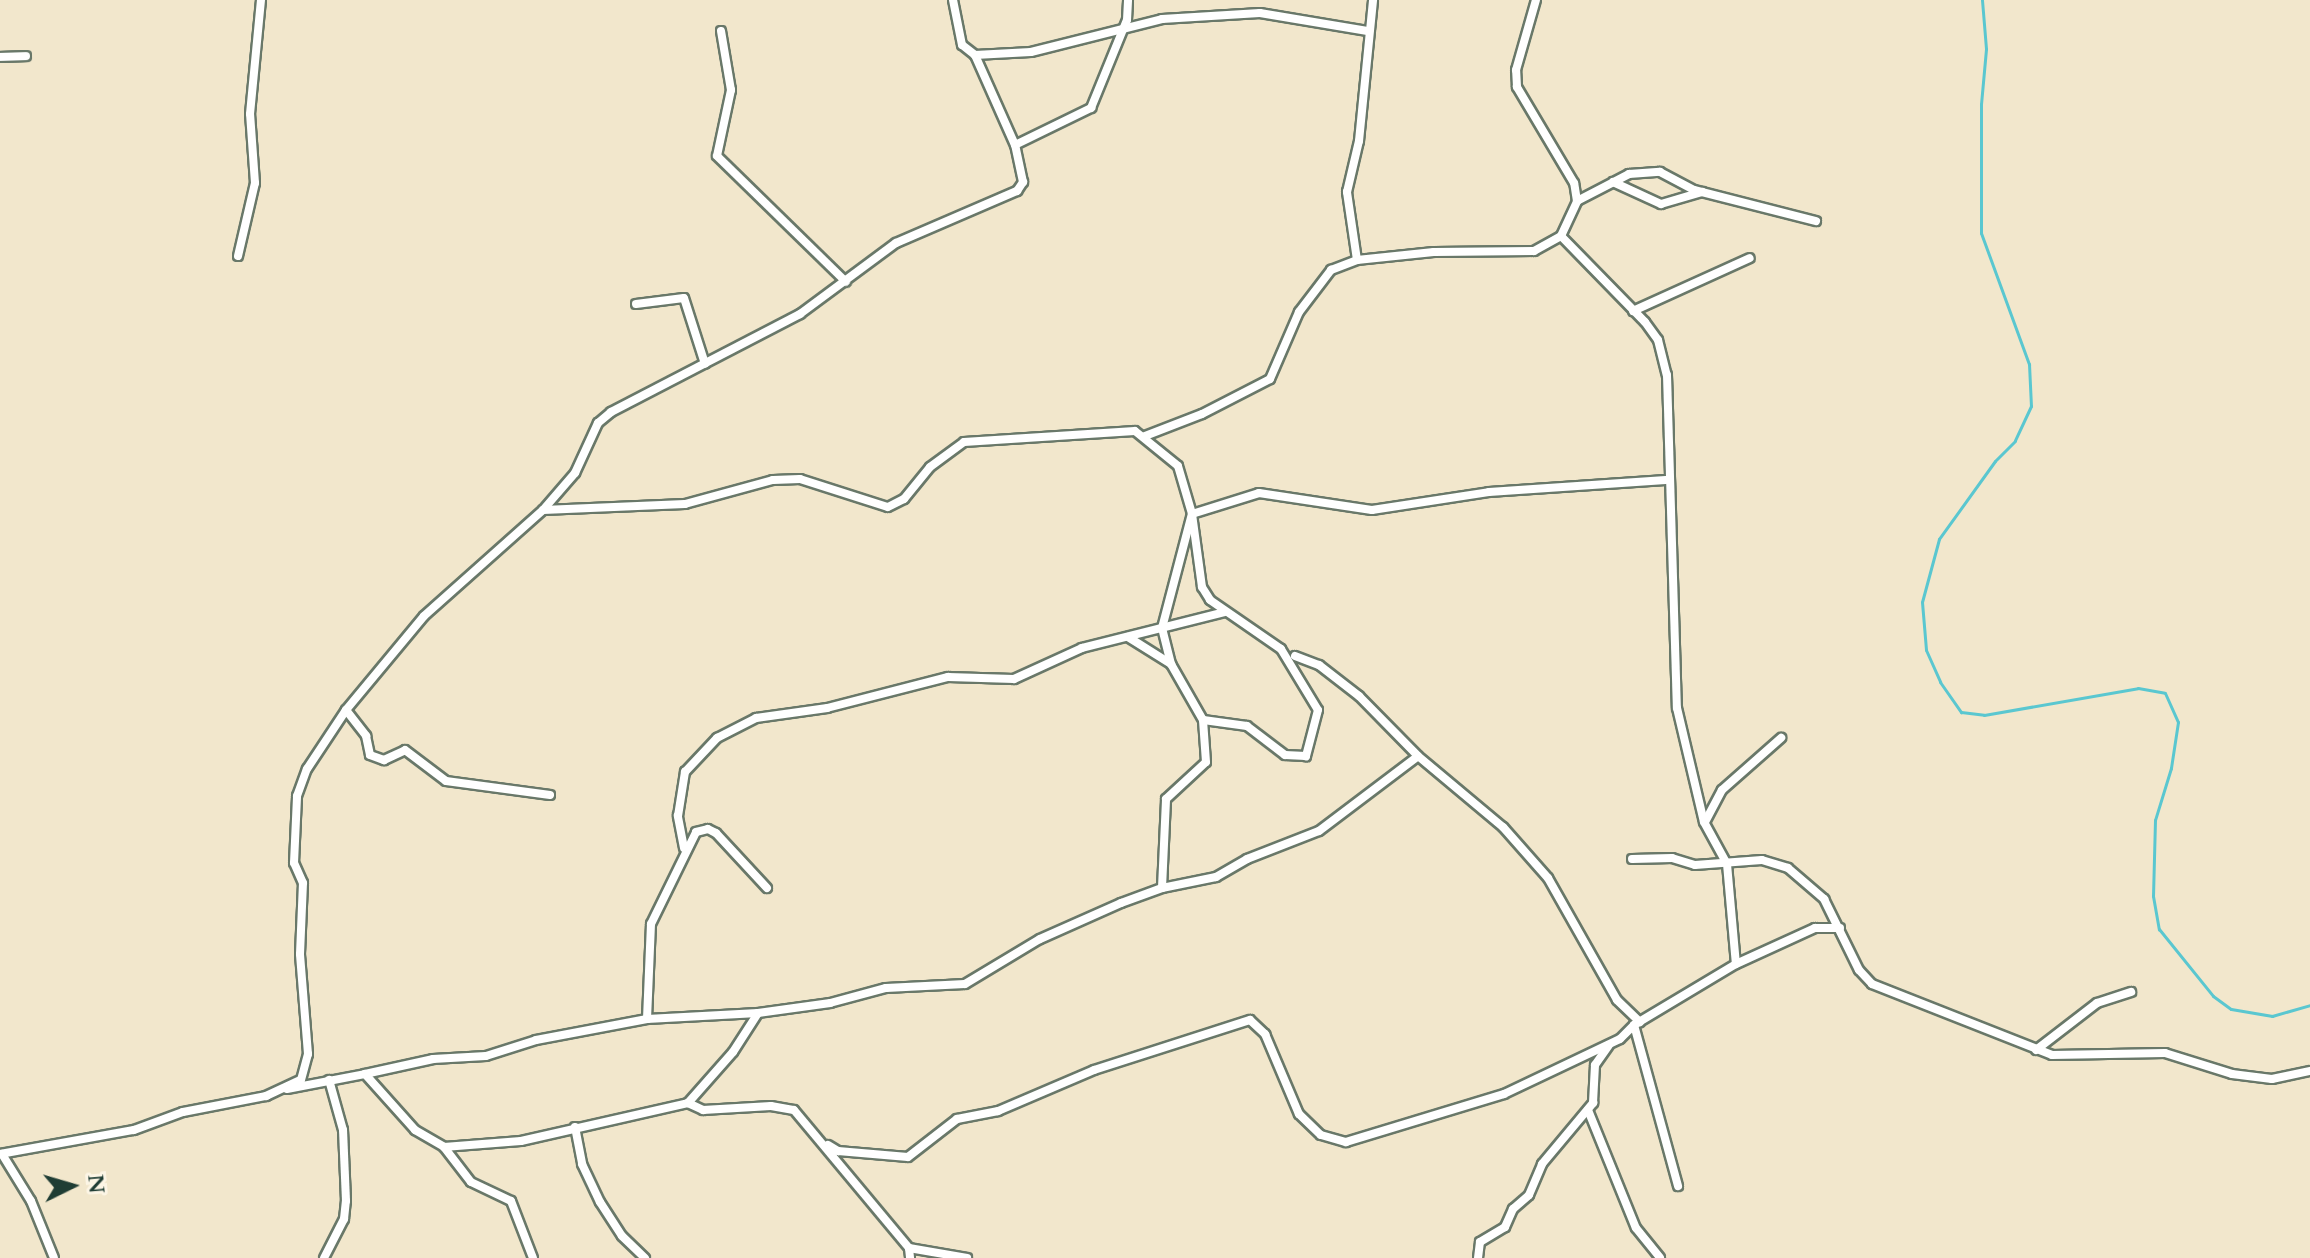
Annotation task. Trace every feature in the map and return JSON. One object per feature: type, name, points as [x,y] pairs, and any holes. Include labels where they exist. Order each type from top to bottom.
[{"type":"street","points":[[238,256],[255,183],[250,114],[261,0]]},
{"type":"street","points":[[282,1089],[301,1080],[308,1054],[300,954],[303,883],[294,863],[297,796],[307,769],[346,710],[424,616],[543,510],[575,473],[598,423],[800,314],[896,243],[1017,191],[1023,182],[1015,145],[975,55],[962,45],[953,0]]},
{"type":"street","points":[[1015,145],[1091,108],[1123,28],[1128,0]]},
{"type":"street","points":[[1357,260],[1347,192],[1368,70],[1367,31],[1373,0]]},
{"type":"street","points":[[1536,0],[1516,70],[1517,87],[1560,151],[1577,201]]},
{"type":"street","points":[[975,55],[1031,52],[1162,19],[1260,13],[1367,31]]},
{"type":"street","points":[[721,31],[731,90],[717,156],[846,282]]},
{"type":"street","points":[[0,57],[26,56]]},
{"type":"street","points":[[1145,436],[1202,414],[1270,379],[1314,286],[1331,270],[1357,260],[1434,252],[1534,251],[1561,236],[1577,201],[1629,174],[1660,172],[1703,192],[1816,221]]},
{"type":"street","points":[[1613,182],[1661,204],[1703,192]]},
{"type":"street","points":[[1561,236],[1658,340],[1667,375],[1666,480],[1677,708],[1704,822],[1727,864],[1736,964]]},
{"type":"street","points":[[1633,311],[1750,258]]},
{"type":"street","points":[[636,304],[684,298],[705,364]]},
{"type":"street","points":[[543,510],[685,504],[773,480],[800,479],[888,507],[904,499],[930,467],[964,442],[1135,431],[1145,436],[1178,466],[1192,514],[1202,587],[1225,612],[1256,628],[1289,660],[1318,710],[1311,752],[1285,755],[1247,726],[1203,720]]},
{"type":"street","points":[[1192,514],[1202,515],[1227,500],[1259,493],[1372,510],[1489,492],[1666,480]]},
{"type":"street","points":[[1162,888],[1166,799],[1206,762],[1203,720],[1171,664],[1162,628],[1192,514]]},
{"type":"street","points":[[684,848],[678,816],[685,772],[717,738],[756,718],[827,708],[948,677],[1014,679],[1067,653],[1225,612]]},
{"type":"street","points":[[1128,637],[1171,664]]},
{"type":"street","points":[[1295,656],[1319,665],[1359,696],[1418,756],[1503,827],[1548,878],[1617,1000],[1637,1023],[1678,1186]]},
{"type":"street","points":[[346,710],[366,736],[370,755],[384,760],[405,750],[446,781],[550,795]]},
{"type":"street","points":[[1704,822],[1722,790],[1781,738]]},
{"type":"street","points":[[54,1258],[31,1201],[1,1154],[134,1130],[183,1112],[282,1089],[433,1059],[486,1056],[536,1040],[647,1019],[758,1013],[897,986],[937,989],[965,984],[1040,939],[1162,888],[1216,877],[1247,859],[1319,831],[1418,756]]},
{"type":"street","points":[[647,1019],[651,924],[684,848],[696,832],[708,829],[767,888]]},
{"type":"street","points":[[1632,859],[1727,864],[1762,860],[1800,874],[1824,899],[1859,970],[1872,984],[2036,1050],[2074,1058],[2165,1053],[2232,1074],[2272,1079],[2310,1071]]},
{"type":"street","points":[[828,1145],[838,1151],[908,1157],[957,1119],[998,1111],[1094,1070],[1202,1038],[1238,1020],[1259,1025],[1299,1114],[1335,1143],[1504,1094],[1611,1043],[1637,1023],[1736,964],[1815,928],[1840,928]]},
{"type":"street","points":[[2036,1050],[2097,1003],[2131,992]]},
{"type":"street","points":[[444,1147],[521,1141],[688,1103],[733,1052],[758,1013]]},
{"type":"street","points":[[1478,1258],[1480,1242],[1505,1227],[1513,1209],[1529,1195],[1542,1164],[1588,1110],[1596,1092],[1595,1065],[1611,1043]]},
{"type":"street","points":[[365,1074],[415,1130],[444,1147],[471,1182],[511,1201],[533,1258]]},
{"type":"street","points":[[324,1258],[344,1219],[346,1201],[343,1130],[329,1080]]},
{"type":"street","points":[[688,1103],[703,1110],[771,1106],[794,1110],[828,1145],[909,1248],[910,1258]]},
{"type":"street","points":[[1588,1110],[1636,1228],[1660,1258]]},
{"type":"street","points":[[575,1127],[582,1164],[600,1202],[622,1236],[645,1258]]},
{"type":"street","points":[[909,1248],[967,1258]]},
{"type":"waterway","points":[[1982,0],[1986,49],[1981,104],[1981,233],[2029,364],[2031,406],[2015,441],[1995,461],[1939,539],[1922,602],[1926,650],[1940,682],[1961,712],[1984,715],[2138,688],[2165,693],[2178,722],[2171,768],[2155,820],[2153,896],[2159,929],[2213,996],[2231,1009],[2272,1016],[2310,1005]]}]
